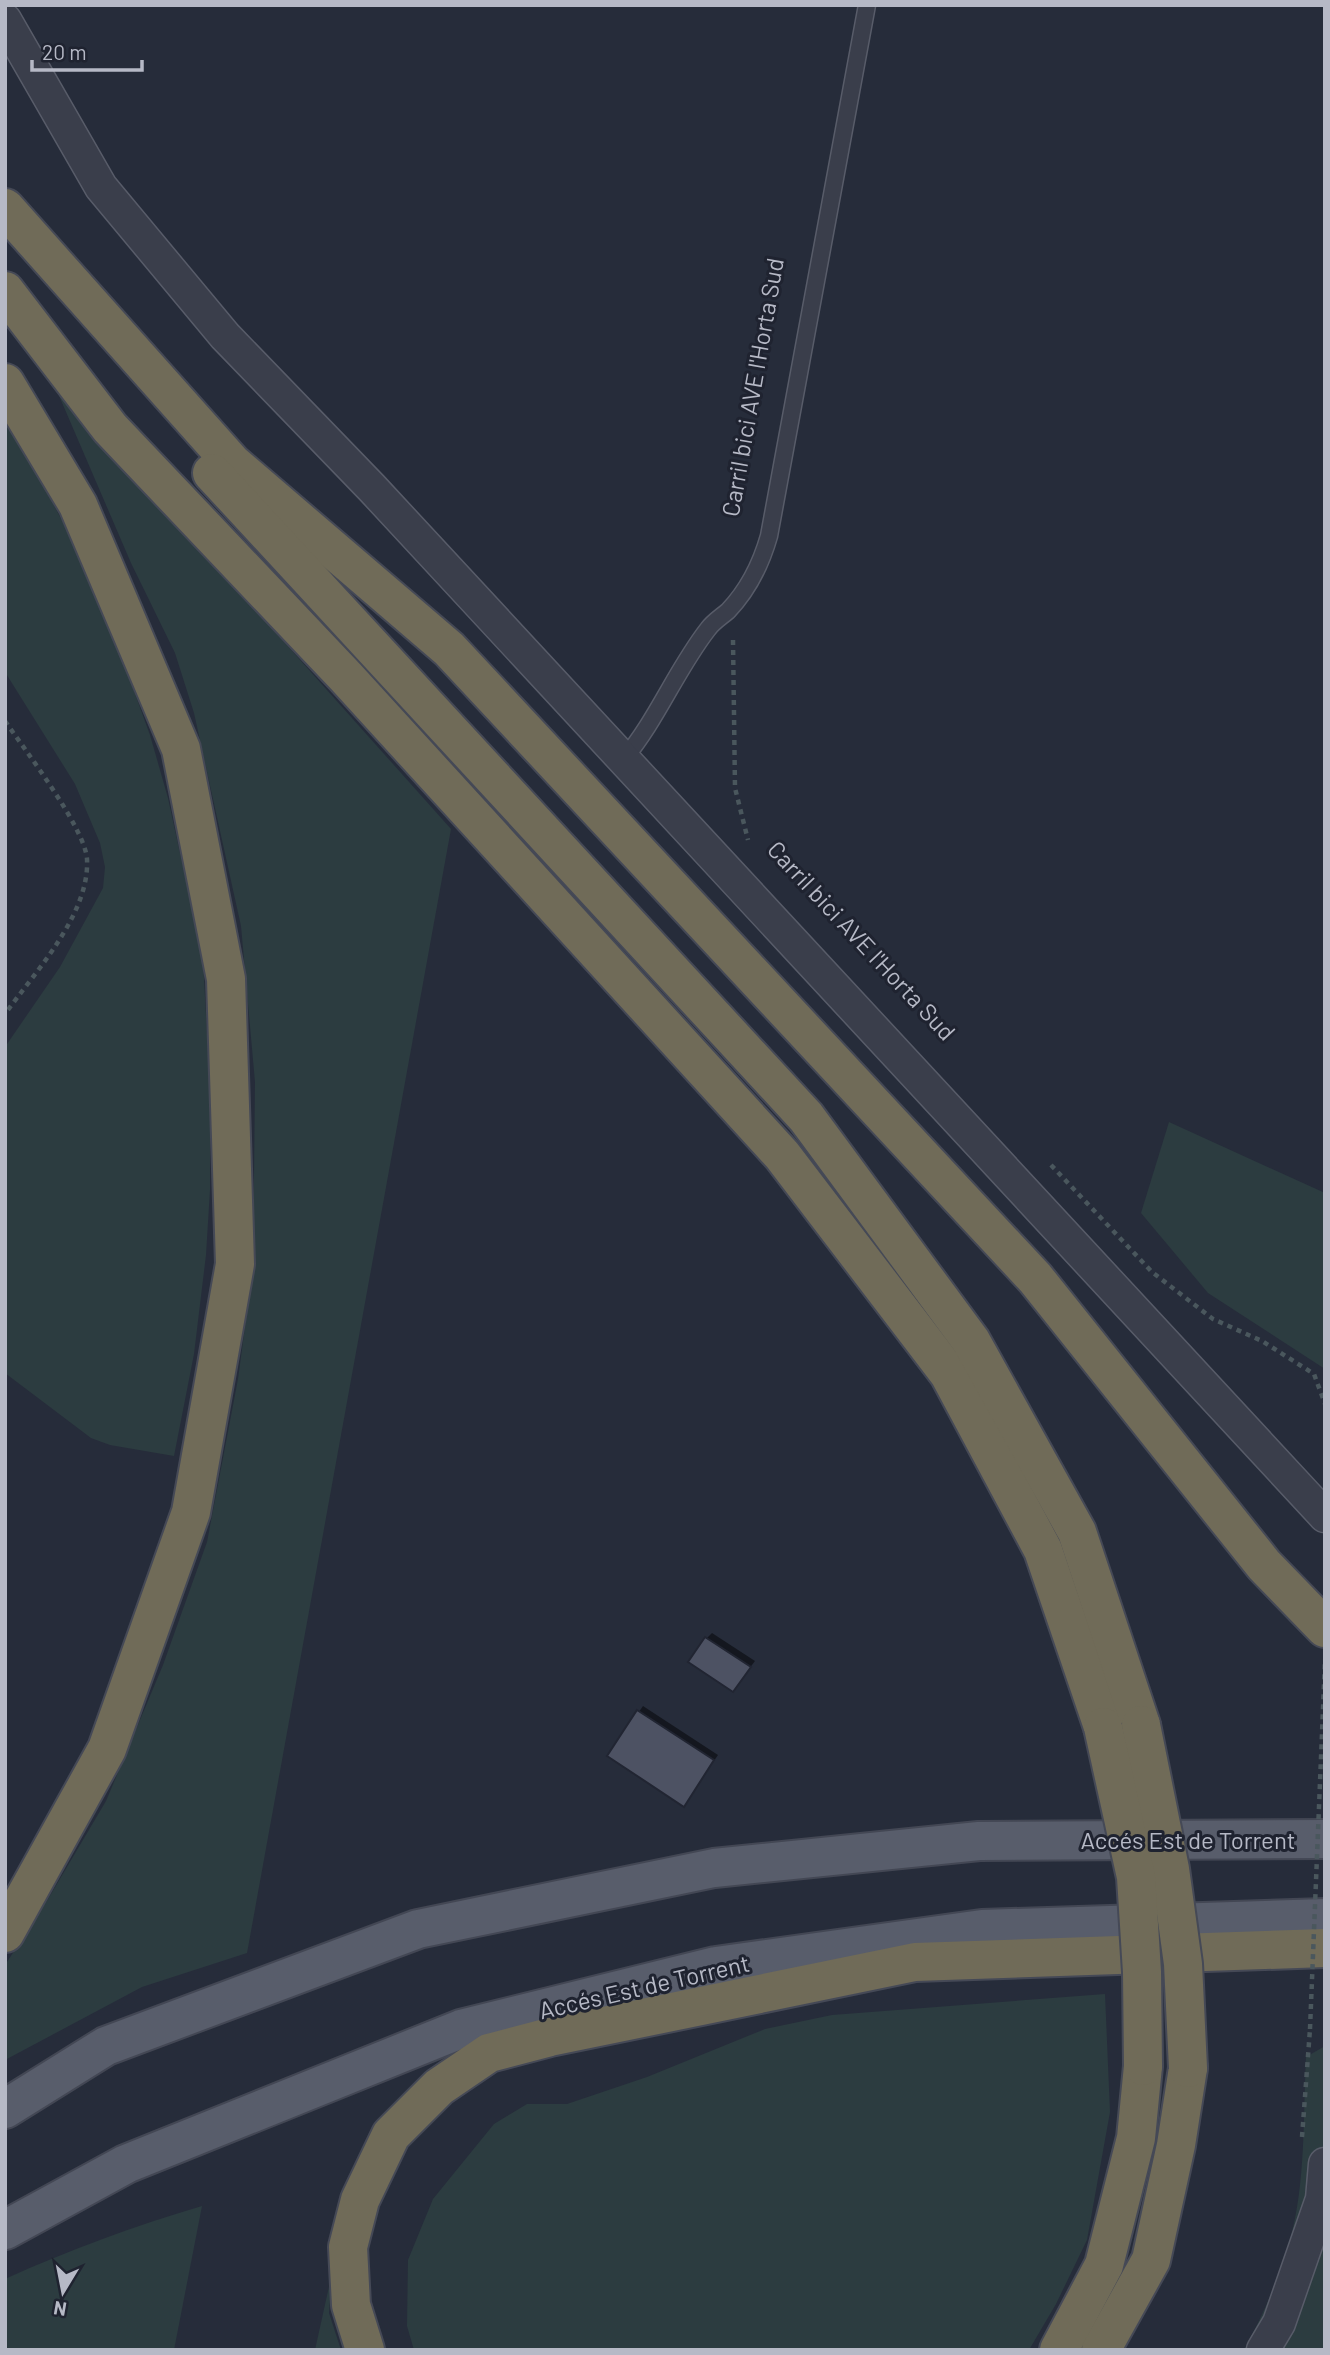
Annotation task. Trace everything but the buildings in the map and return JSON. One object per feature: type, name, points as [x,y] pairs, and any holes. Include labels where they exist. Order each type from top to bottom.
[{"type":"highway","points":[[5,208],[232,463],[449,649],[1035,1278],[1264,1565],[1325,1628]]},
{"type":"highway","points":[[5,214],[127,382],[806,1117],[971,1340],[1077,1532],[1141,1725],[1170,1869],[1182,1950],[1188,2068],[1177,2145],[1151,2260],[1101,2350]]},
{"type":"highway","points":[[5,291],[110,428],[346,677],[782,1155],[949,1374],[1043,1550],[1103,1727],[1136,1877],[1142,1972],[1143,2067],[1136,2138],[1104,2265],[1059,2350]]},
{"type":"highway","points":[[5,383],[78,505],[181,749],[226,979],[234,1264],[191,1512],[107,1749],[5,1933]]},
{"type":"highway","points":[[365,2350],[351,2305],[348,2247],[360,2200],[391,2135],[439,2087],[489,2053],[550,2037],[915,1962],[1325,1948]]},
{"type":"main road","name":"Accés Est de Torrent","points":[[5,2109],[106,2046],[418,1929],[674,1876],[714,1868],[979,1841],[1325,1839]]},
{"type":"main road","name":"Accés Est de Torrent","points":[[5,2230],[126,2164],[461,2029],[716,1966],[982,1929],[1325,1918]]},
{"type":"street","points":[[5,20],[101,187],[216,325],[372,488],[1325,1516]]},
{"type":"street","points":[[1263,2350],[1279,2323],[1322,2199],[1325,2164]]},
{"type":"lane","points":[[623,760],[640,740],[709,627],[729,610],[747,587],[761,562],[769,536],[867,5]]},
{"type":"path","name":"Carril bici AVE l'Horta Sud","points":[[729,610],[734,647],[735,788],[749,845]]},
{"type":"path","points":[[5,721],[76,826],[87,858],[83,889],[71,921],[5,1014]]},
{"type":"path","points":[[1046,1160],[1152,1272],[1213,1318],[1262,1342],[1314,1374],[1325,1404]]},
{"type":"path","points":[[1310,2029],[1325,1659]]},
{"type":"shaded area","points":[[54,384],[451,829],[247,1953],[142,1987],[5,2060],[5,1965],[106,1801],[163,1665],[207,1542],[238,1379],[253,1267],[255,1082],[241,926],[194,713],[175,653],[131,563]]},
{"type":"shaded area","points":[[5,423],[20,441],[78,551],[105,611],[150,735],[168,798],[203,959],[210,1091],[210,1190],[206,1255],[194,1354],[174,1456],[110,1445],[91,1438],[5,1373],[5,1047],[60,967],[103,888],[105,867],[100,843],[75,784],[5,672]]},
{"type":"shaded area","points":[[1169,1122],[1325,1193],[1325,1369],[1208,1293],[1141,1213]]},
{"type":"shaded area","points":[[1105,1994],[1110,2112],[1087,2240],[1056,2304],[1029,2350],[414,2350],[407,2326],[408,2260],[433,2199],[494,2124],[527,2104],[567,2104],[647,2077],[765,2029],[832,2015]]},
{"type":"shaded area","points":[[1325,2046],[1325,2350],[1244,2350],[1270,2296],[1290,2240],[1299,2195],[1306,2057]]},
{"type":"shaded area","points":[[202,2206],[174,2350],[5,2350],[5,2279],[102,2239]]},
{"type":"shaded area","points":[[332,2273],[329,2313],[341,2350],[315,2350]]}]
